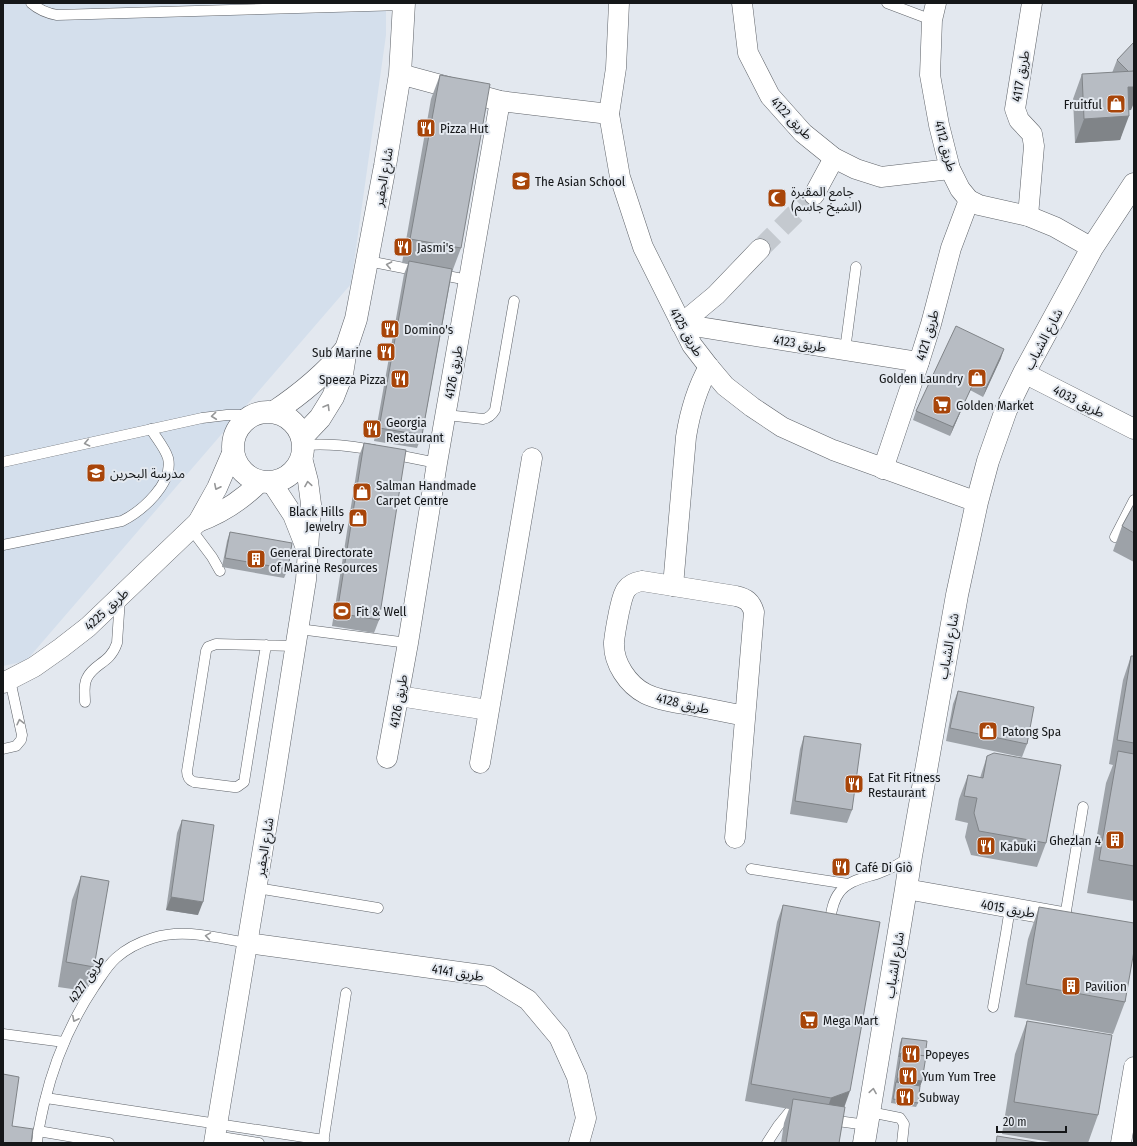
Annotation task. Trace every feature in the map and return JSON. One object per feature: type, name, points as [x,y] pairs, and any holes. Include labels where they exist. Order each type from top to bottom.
[{"type":"street","name":"طريق 4125","points":[[619,3],[616,68],[609,114],[620,177],[641,240],[692,345],[708,367],[725,386],[752,407],[782,427],[833,450],[976,502]]},
{"type":"street","name":"طريق 4122","points":[[742,3],[748,53],[770,96],[803,133],[834,158],[856,169],[881,177],[950,169]]},
{"type":"street","name":"طريق 4117","points":[[1028,216],[1034,146],[1032,134],[1018,120],[1015,109],[1032,3]]},
{"type":"street","name":"شارع الجفير","points":[[215,1134],[257,888],[306,580],[311,504],[303,447],[333,397],[342,374],[346,349],[356,318],[368,261],[400,74],[404,4]]},
{"type":"street","name":"طريق 4112","points":[[934,12],[930,74],[939,125],[950,169],[960,189],[969,200]]},
{"type":"street","points":[[400,74],[500,101],[609,114]]},
{"type":"street","name":"طريق 4126","points":[[387,758],[399,696],[468,280],[500,101]]},
{"type":"street","points":[[814,195],[834,158]]},
{"type":"street","name":"شارع الشباب","points":[[867,1127],[906,890],[910,856],[957,595],[976,502],[988,461],[1006,410],[1024,373],[1092,248],[1134,184]]},
{"type":"street","points":[[969,200],[979,205],[1028,216],[1056,227],[1092,248]]},
{"type":"street","name":"طريق 4121","points":[[883,469],[931,324],[951,248],[969,200]]},
{"type":"street","points":[[681,324],[716,295],[760,249]]},
{"type":"street","name":"طريق 4123","points":[[681,324],[919,362]]},
{"type":"street","name":"شارع الجفير","points":[[274,412],[306,390],[334,364],[346,349]]},
{"type":"street","points":[[673,586],[688,421],[697,390],[708,367]]},
{"type":"street","name":"طريق 4033","points":[[1024,373],[1134,429]]},
{"type":"street","points":[[263,412],[274,412],[284,415],[292,420],[298,428],[303,447],[294,472],[280,481],[266,482],[250,478],[242,471],[236,462],[233,451],[234,441],[237,430],[253,415],[263,412]]},
{"type":"street","name":"طريق 4225","points":[[195,526],[217,488],[233,451]]},
{"type":"street","points":[[480,763],[532,458]]},
{"type":"street","name":"شارع الجفير","points":[[266,482],[293,515],[307,550]]},
{"type":"street","name":"طريق 4225","points":[[7,681],[34,667],[88,627],[195,526],[232,506],[266,482]]},
{"type":"street","name":"طريق 4128","points":[[735,838],[754,612],[752,606],[748,600],[743,597],[642,581],[635,582],[629,586],[625,591],[616,628],[614,644],[617,659],[623,673],[633,685],[646,694],[661,700],[745,716]]},
{"type":"street","points":[[399,696],[488,710]]},
{"type":"street","name":"طريق 4015","points":[[906,890],[1072,919]]},
{"type":"street","name":"طريق 4141","points":[[247,942],[489,976],[528,1000],[559,1037],[577,1077],[586,1118],[580,1143]]},
{"type":"street","points":[[1121,1143],[1130,1111],[1134,1067]]},
{"type":"lane","points":[[31,3],[39,10],[48,14],[57,15],[107,14],[178,7],[404,4]]},
{"type":"lane","points":[[107,14],[108,3]]},
{"type":"lane","points":[[887,3],[934,12]]},
{"type":"lane","points":[[368,261],[468,280]]},
{"type":"lane","points":[[845,350],[856,267]]},
{"type":"lane","points":[[446,415],[483,420],[492,415],[514,301]]},
{"type":"lane","points":[[3,462],[202,418],[227,415],[253,415]]},
{"type":"lane","points":[[3,545],[122,521],[137,512],[147,504],[167,478],[169,470],[167,456],[151,429]]},
{"type":"lane","points":[[303,447],[323,444],[349,445],[437,463]]},
{"type":"lane","points":[[1115,537],[1134,500]]},
{"type":"lane","points":[[195,526],[220,571]]},
{"type":"lane","points":[[85,702],[84,686],[87,677],[93,670],[110,657],[116,648],[120,596]]},
{"type":"lane","points":[[266,645],[244,782],[234,788],[191,781],[188,778],[187,771],[206,651],[208,647],[216,644],[266,645],[297,638],[408,643]]},
{"type":"lane","points":[[3,749],[16,746],[22,735],[7,681]]},
{"type":"lane","points":[[1072,919],[1083,807]]},
{"type":"lane","points":[[828,931],[838,893],[848,884],[890,868],[910,856]]},
{"type":"lane","points":[[751,869],[848,884]]},
{"type":"lane","points":[[257,888],[378,908]]},
{"type":"lane","points":[[993,1007],[1010,908]]},
{"type":"lane","name":"طريق 4227","points":[[37,1143],[38,1131],[54,1067],[64,1042],[85,1002],[103,974],[116,958],[134,946],[154,937],[175,933],[247,942]]},
{"type":"lane","points":[[215,1134],[324,1142],[346,993]]},
{"type":"lane","points":[[3,1034],[64,1042]]},
{"type":"lane","points":[[46,1098],[259,1143]]},
{"type":"lane","points":[[767,1143],[778,1126],[792,1112]]},
{"type":"lane","points":[[820,1118],[867,1127],[900,1118],[904,1124],[902,1143]]},
{"type":"lane","points":[[38,1131],[109,1143]]},
{"type":"shaded area","name":"مدرسة البحرين","points":[[3,3],[386,3],[386,35],[351,284],[26,661],[3,666]]},
{"type":"building","points":[[1134,42],[1134,71],[1129,72],[1117,60]]},
{"type":"building","points":[[1134,71],[1134,87],[1128,87],[1129,116],[1084,119],[1082,74]]},
{"type":"building","points":[[440,75],[490,84],[461,248],[410,239]]},
{"type":"building","points":[[409,261],[452,269],[422,435],[379,428]]},
{"type":"building","points":[[956,326],[1004,349],[986,388],[974,382],[953,427],[916,411]]},
{"type":"building","points":[[364,443],[406,450],[379,620],[337,613]]},
{"type":"building","points":[[1134,504],[1134,533],[1122,526]]},
{"type":"building","name":"General Directorate of Marine Resources","points":[[230,532],[292,543],[288,569],[225,558]]},
{"type":"building","points":[[1131,656],[1134,656],[1134,743],[1117,740]]},
{"type":"building","name":"Patong Spa","points":[[958,691],[1034,707],[1027,744],[950,728]]},
{"type":"building","points":[[804,736],[861,744],[852,810],[795,801]]},
{"type":"building","points":[[1118,751],[1134,754],[1134,866],[1099,860]]},
{"type":"building","points":[[994,753],[1061,765],[1046,843],[979,831],[974,813],[977,798],[964,796],[968,775],[983,778],[987,756]]},
{"type":"building","points":[[182,820],[214,825],[203,902],[171,897]]},
{"type":"building","points":[[81,876],[109,881],[94,967],[66,962]]},
{"type":"building","name":"Mega Mart","points":[[783,905],[880,922],[850,1091],[831,1098],[751,1084]]},
{"type":"building","points":[[1039,907],[1134,923],[1134,951],[1125,1002],[1026,984]]},
{"type":"building","points":[[1027,1021],[1112,1035],[1098,1115],[1014,1102]]},
{"type":"building","points":[[902,1038],[927,1041],[925,1056],[901,1053],[899,1057]]},
{"type":"building","points":[[901,1053],[926,1056],[922,1081],[897,1078]]},
{"type":"building","points":[[3,1074],[19,1077],[12,1126],[33,1129],[31,1143],[3,1143]]},
{"type":"building","name":"Subway","points":[[896,1082],[920,1086],[918,1103],[893,1099]]},
{"type":"building","points":[[793,1099],[845,1107],[839,1143],[786,1143]]},
{"type":"building","points":[[997,1136],[1041,1143],[996,1143]]},
{"type":"tunnel","points":[[760,249],[814,195]]},
{"type":"place","name":"Fruitful","points":[[1116,104]]},
{"type":"place","name":"Pizza Hut","points":[[426,128]]},
{"type":"place","name":"The Asian School","points":[[521,181]]},
{"type":"place","name":"جامع المقبرة (الشيخ جاسم)","points":[[777,198]]},
{"type":"place","name":"Jasmi's","points":[[403,247]]},
{"type":"place","name":"Domino's","points":[[390,329]]},
{"type":"place","name":"Sub Marine","points":[[386,352]]},
{"type":"place","name":"Golden Laundry","points":[[977,378]]},
{"type":"place","name":"Speeza Pizza","points":[[400,379]]},
{"type":"place","name":"Golden Market","points":[[942,405]]},
{"type":"place","name":"Georgia Restaurant","points":[[372,429]]},
{"type":"place","name":"مدرسة البحرين","points":[[96,473]]},
{"type":"place","name":"Salman Handmade Carpet Centre","points":[[362,492]]},
{"type":"place","name":"Black Hills Jewelry","points":[[358,518]]},
{"type":"place","name":"General Directorate of Marine Resources","points":[[256,559]]},
{"type":"place","name":"Fit & Well","points":[[342,611]]},
{"type":"place","name":"Patong Spa","points":[[988,731]]},
{"type":"place","name":"Eat Fit Fitness Restaurant","points":[[854,784]]},
{"type":"place","name":"Ghezlan 4","points":[[1115,840]]},
{"type":"place","name":"Kabuki","points":[[986,846]]},
{"type":"place","name":"Café Di Giò","points":[[841,867]]},
{"type":"place","name":"Pavilion","points":[[1071,986]]},
{"type":"place","name":"Mega Mart","points":[[809,1020]]},
{"type":"place","name":"Popeyes","points":[[911,1054]]},
{"type":"place","name":"Yum Yum Tree","points":[[908,1076]]},
{"type":"place","name":"Subway","points":[[905,1097]]}]
